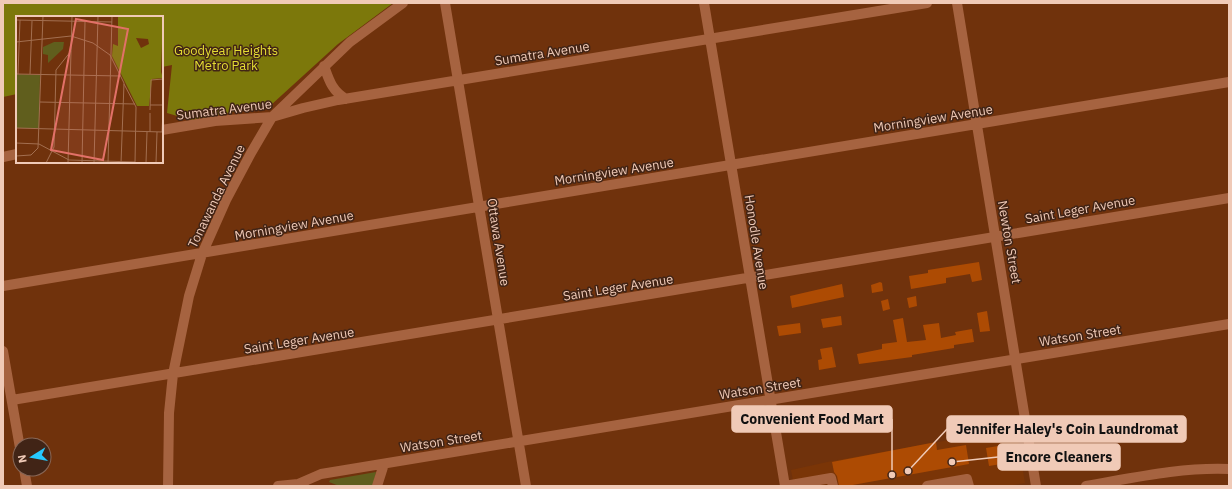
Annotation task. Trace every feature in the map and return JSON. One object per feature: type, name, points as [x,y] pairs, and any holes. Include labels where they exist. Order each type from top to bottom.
[{"type":"street","name":"Tonawanda Avenue","points":[[168,486],[169,413],[173,374],[190,296],[202,254],[226,200],[272,117],[324,66],[368,27],[403,3]]},
{"type":"street","name":"Ottawa Avenue","points":[[445,3],[520,442],[526,486]]},
{"type":"street","name":"Honodle Avenue","points":[[704,3],[785,486]]},
{"type":"street","name":"Sumatra Avenue","points":[[163,130],[214,122],[272,117],[303,108],[346,99],[927,3]]},
{"type":"street","name":"Newton Street","points":[[957,3],[1017,358],[1036,486]]},
{"type":"street","points":[[324,66],[331,85],[337,94],[346,99]]},
{"type":"street","name":"Morningview Avenue","points":[[3,286],[1229,82]]},
{"type":"street","points":[[3,157],[16,154]]},
{"type":"street","name":"Saint Leger Avenue","points":[[12,400],[1229,198]]},
{"type":"street","name":"Watson Street","points":[[278,486],[301,485],[321,474],[1229,324]]},
{"type":"street","points":[[1214,327],[1229,330]]},
{"type":"street","points":[[3,351],[18,437]]},
{"type":"street","points":[[377,486],[384,464]]},
{"type":"street","points":[[1086,486],[1180,470],[1208,468],[1229,469]]},
{"type":"street","points":[[785,486],[831,478],[833,486]]},
{"type":"street","points":[[927,486],[967,479],[969,486]]},
{"type":"shaded area","points":[[1016,428],[1025,483],[1007,486],[794,486],[791,470],[832,461]]},
{"type":"shaded area","points":[[376,472],[373,486],[339,486],[329,482],[330,480]]},
{"type":"green space","name":"Goodyear Heights Metro Park","points":[[3,3],[393,3],[338,44],[271,105],[191,120],[167,113],[172,65],[163,67],[163,16],[16,16],[16,94],[3,97]]},
{"type":"building","points":[[979,262],[982,280],[972,282],[970,274],[946,278],[946,283],[911,289],[909,276],[928,273],[928,270]]},
{"type":"building","points":[[880,282],[882,283],[883,291],[872,293],[871,285]]},
{"type":"building","points":[[842,284],[844,297],[792,308],[790,296]]},
{"type":"building","points":[[916,296],[917,306],[909,308],[907,298]]},
{"type":"building","points":[[888,299],[890,309],[883,311],[881,301]]},
{"type":"building","points":[[987,311],[990,331],[980,332],[977,313]]},
{"type":"building","points":[[841,316],[842,325],[823,328],[821,319]]},
{"type":"building","points":[[903,318],[907,342],[926,340],[923,325],[939,323],[941,338],[956,335],[955,332],[972,329],[974,342],[954,345],[954,348],[912,355],[912,357],[859,364],[857,354],[882,349],[882,344],[897,342],[893,320]]},
{"type":"building","points":[[800,323],[801,333],[779,336],[777,326]]},
{"type":"building","points":[[832,347],[836,367],[819,370],[818,360],[822,359],[820,349]]},
{"type":"building","points":[[936,442],[937,450],[966,445],[969,464],[847,486],[839,486],[832,462]]},
{"type":"building","points":[[998,446],[1001,464],[989,466],[986,448]]},
{"type":"place","name":"Encore Cleaners","points":[[952,462]]},
{"type":"place","name":"Jennifer Haley's Coin Laundromat","points":[[908,471]]},
{"type":"place","name":"Convenient Food Mart","points":[[892,475]]}]
